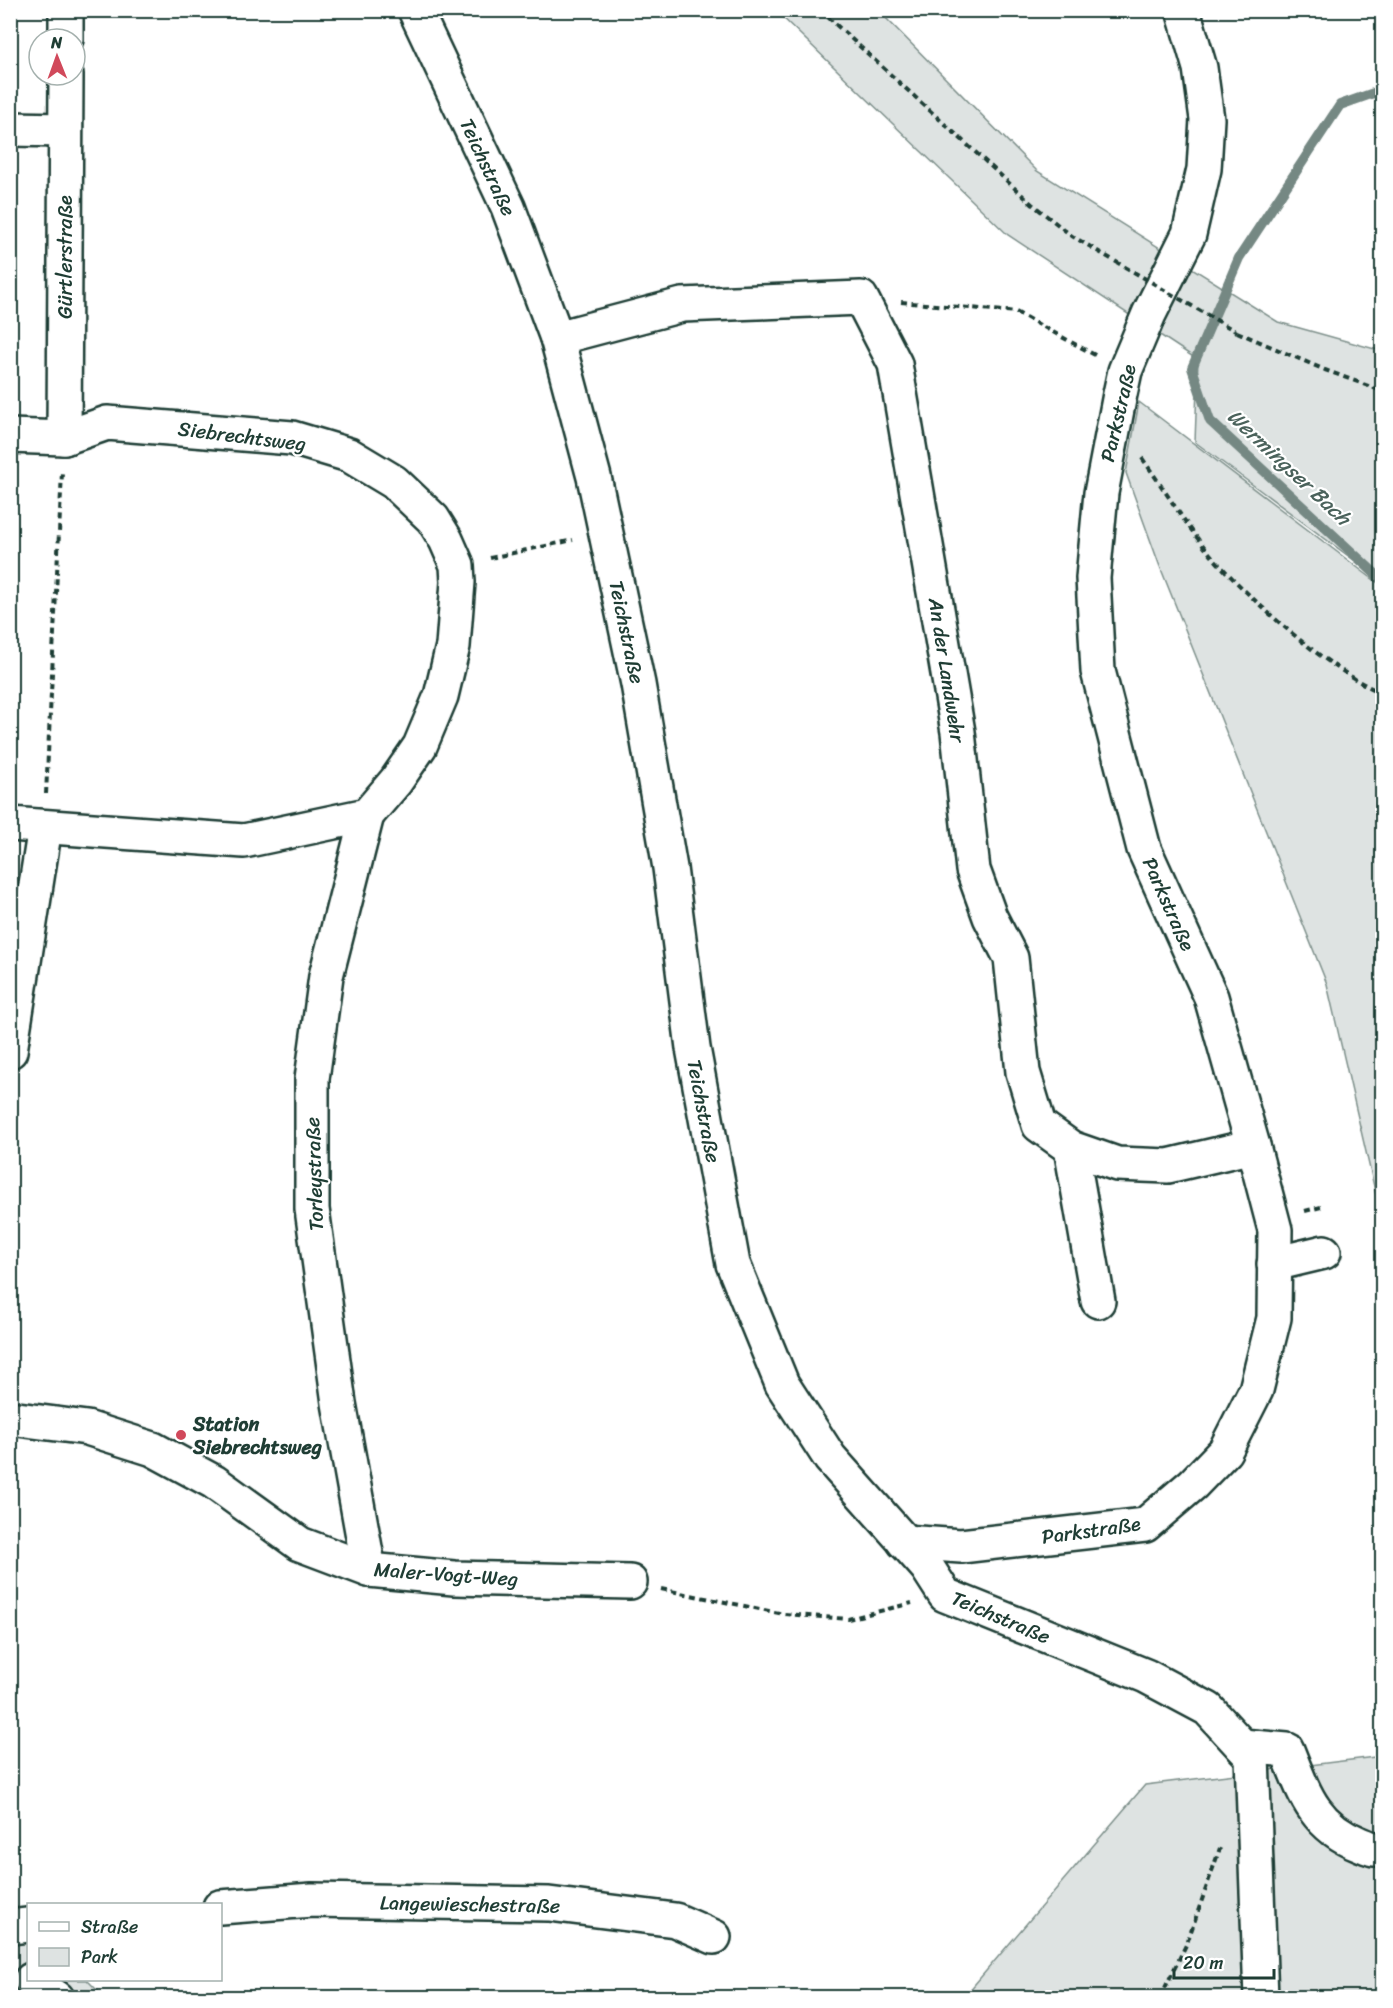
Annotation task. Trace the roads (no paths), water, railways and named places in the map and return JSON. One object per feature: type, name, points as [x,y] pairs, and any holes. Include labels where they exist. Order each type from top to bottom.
[{"type":"street","points":[[66,10],[66,27]]},
{"type":"street","name":"Teichstraße","points":[[415,10],[508,207],[557,338],[594,477],[638,684],[670,868],[693,1048],[733,1264],[782,1384],[830,1458],[927,1567],[945,1594],[1146,1676],[1208,1709],[1252,1757],[1261,1998]]},
{"type":"street","name":"Parkstraße","points":[[904,1542],[961,1545],[1145,1526],[1193,1484],[1225,1451],[1256,1390],[1274,1318],[1275,1230],[1253,1146],[1211,997],[1144,849],[1098,671],[1093,578],[1101,493],[1125,371],[1149,314],[1189,234],[1204,170],[1207,119],[1200,68],[1183,10]]},
{"type":"street","name":"Gürtlerstraße","points":[[64,438],[66,87]]},
{"type":"street","points":[[10,129],[65,130]]},
{"type":"street","name":"An der Landwehr","points":[[557,338],[682,305],[861,298],[895,364],[958,732],[973,870],[990,917],[1011,958],[1023,1072],[1039,1125],[1071,1148],[1117,1164],[1168,1166],[1253,1146]]},
{"type":"street","name":"Siebrechtsweg","points":[[64,438],[107,423],[292,438],[349,455],[394,482],[433,519],[446,540],[457,565],[458,601],[453,646],[441,696],[420,746],[396,781],[367,815]]},
{"type":"street","points":[[10,436],[64,438]]},
{"type":"street","points":[[10,824],[244,841],[367,815]]},
{"type":"street","name":"Torleystraße","points":[[367,815],[326,976],[312,1079],[312,1209],[339,1403],[369,1570]]},
{"type":"street","points":[[10,1051],[45,826]]},
{"type":"street","points":[[1071,1148],[1098,1302]]},
{"type":"street","points":[[1274,1264],[1324,1252]]},
{"type":"street","name":"Maler-Vogt-Weg","points":[[10,1418],[87,1428],[153,1449],[214,1482],[300,1544],[369,1570],[454,1578],[630,1582]]},
{"type":"street","points":[[1242,1746],[1287,1750],[1308,1803],[1339,1836],[1376,1850],[1383,1848]]},
{"type":"street","name":"Langewieschestraße","points":[[222,1907],[312,1900],[549,1904],[675,1920],[714,1937]]},
{"type":"street","points":[[10,1927],[27,1925]]},
{"type":"street","points":[[10,1966],[27,1977]]},
{"type":"street","points":[[33,1981],[57,1998]]},
{"type":"waterway","name":"Wermingser Bach","points":[[1382,90],[1340,105],[1239,258],[1192,368],[1210,421],[1382,580]]},
{"type":"place","name":"Station Siebrechtsweg","points":[[181,1435]]}]
